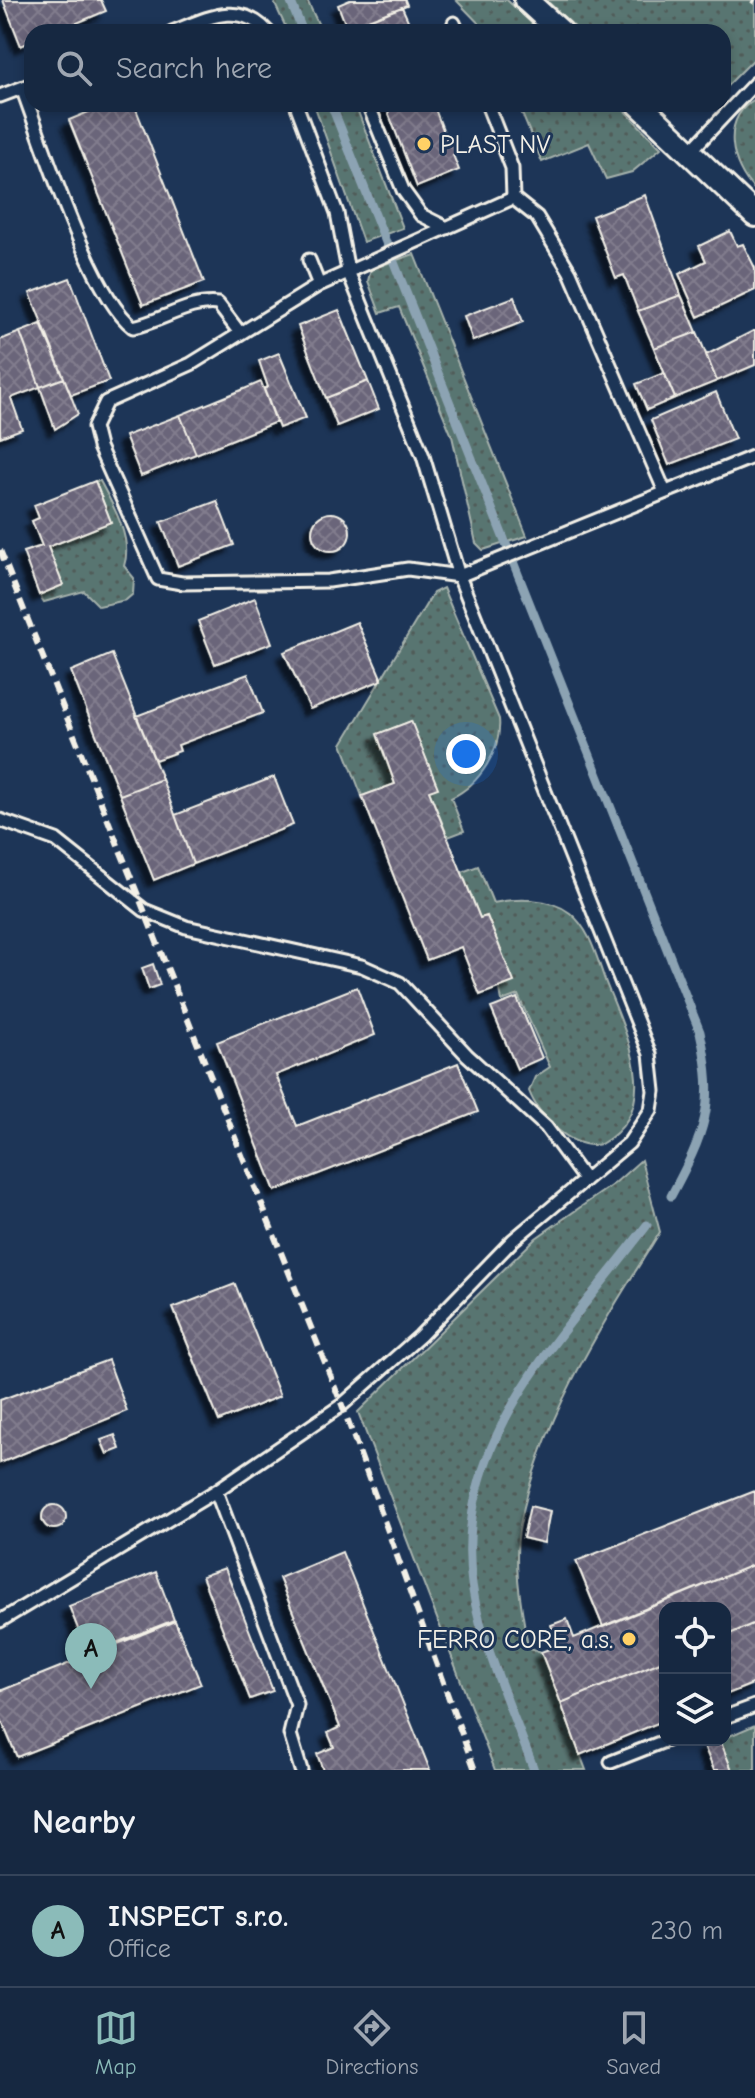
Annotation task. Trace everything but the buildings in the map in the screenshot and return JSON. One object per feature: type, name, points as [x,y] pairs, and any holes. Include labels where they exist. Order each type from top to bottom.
[{"type":"street","points":[[526,0],[552,24]]},
{"type":"street","points":[[647,112],[755,215]]},
{"type":"lane","points":[[193,24],[227,11],[244,11],[262,24]]},
{"type":"lane","points":[[731,108],[755,83]]},
{"type":"lane","points":[[0,96],[24,87]]},
{"type":"lane","points":[[36,112],[85,250],[120,317],[133,327],[150,324],[204,302],[218,304],[240,333]]},
{"type":"lane","points":[[0,1621],[216,1491],[342,1405],[420,1336],[513,1240],[642,1128],[654,1091],[650,1054],[459,576],[423,456],[348,271],[337,213],[299,112]]},
{"type":"lane","points":[[371,112],[403,190],[421,215],[447,228]]},
{"type":"lane","points":[[490,112],[512,168],[513,198],[537,217],[570,272],[665,492]]},
{"type":"lane","points":[[689,153],[728,112]]},
{"type":"lane","points":[[513,198],[319,285],[191,364],[106,402],[94,427],[141,548],[158,579],[182,583],[329,581],[408,569],[459,576],[755,456]]},
{"type":"lane","points":[[309,260],[319,285]]},
{"type":"lane","points":[[0,820],[56,840],[144,910],[186,927],[362,966],[400,983],[467,1055],[546,1127],[585,1180]]},
{"type":"lane","points":[[216,1491],[297,1705],[290,1734],[301,1770]]},
{"type":"lane","points":[[731,1715],[755,1706]]},
{"type":"lane","points":[[611,1762],[659,1743]]},
{"type":"green space","points":[[273,0],[307,0],[318,24],[284,24]]},
{"type":"green space","points":[[456,0],[507,0],[532,24],[479,24]]},
{"type":"green space","points":[[546,0],[755,0],[755,58],[731,82],[731,24],[572,24]]},
{"type":"green space","points":[[755,99],[755,190],[735,156],[733,131],[744,108]]},
{"type":"green space","points":[[317,112],[358,112],[403,228],[363,242]]},
{"type":"green space","points":[[521,112],[626,112],[661,148],[632,172],[606,179],[589,143],[542,162]]},
{"type":"green space","points":[[414,254],[527,536],[483,550],[476,543],[452,436],[399,307],[380,313],[368,281],[371,269]]},
{"type":"green space","points":[[95,481],[100,481],[120,522],[126,545],[124,566],[134,578],[133,594],[126,600],[99,606],[84,591],[44,602],[39,595],[63,585],[48,547],[111,522]]},
{"type":"green space","points":[[443,588],[499,719],[497,743],[487,765],[471,785],[451,798],[464,831],[448,837],[429,791],[437,787],[411,721],[378,734],[395,784],[362,796],[342,744],[433,593]]},
{"type":"green space","points":[[478,866],[493,903],[533,900],[553,904],[577,920],[592,945],[630,1047],[636,1091],[632,1111],[620,1129],[601,1144],[590,1145],[568,1137],[548,1121],[533,1101],[529,1091],[535,1077],[550,1067],[518,995],[502,1001],[487,916],[480,918],[462,872]]},
{"type":"green space","points":[[641,1160],[660,1232],[596,1336],[558,1409],[530,1485],[518,1540],[519,1586],[528,1647],[541,1652],[586,1770],[495,1770],[358,1412],[536,1238],[615,1183]]},
{"type":"green space","points":[[755,1725],[755,1770],[732,1770],[722,1746],[731,1746],[731,1735]]},
{"type":"waterway","points":[[290,0],[300,24]]},
{"type":"waterway","points":[[334,112],[700,1032],[707,1080],[705,1118],[692,1154],[671,1196]]},
{"type":"waterway","points":[[534,1770],[480,1622],[470,1562],[474,1507],[488,1455],[512,1406],[542,1359],[647,1225]]},
{"type":"railway","points":[[0,550],[342,1405],[475,1770]]},
{"type":"place","name":"PLAST NV","points":[[424,144]]},
{"type":"place","name":"FERRO CORE, a.s.","points":[[629,1639]]},
{"type":"place","name":"INSPECT s.r.o.","points":[[91,1689]]}]
